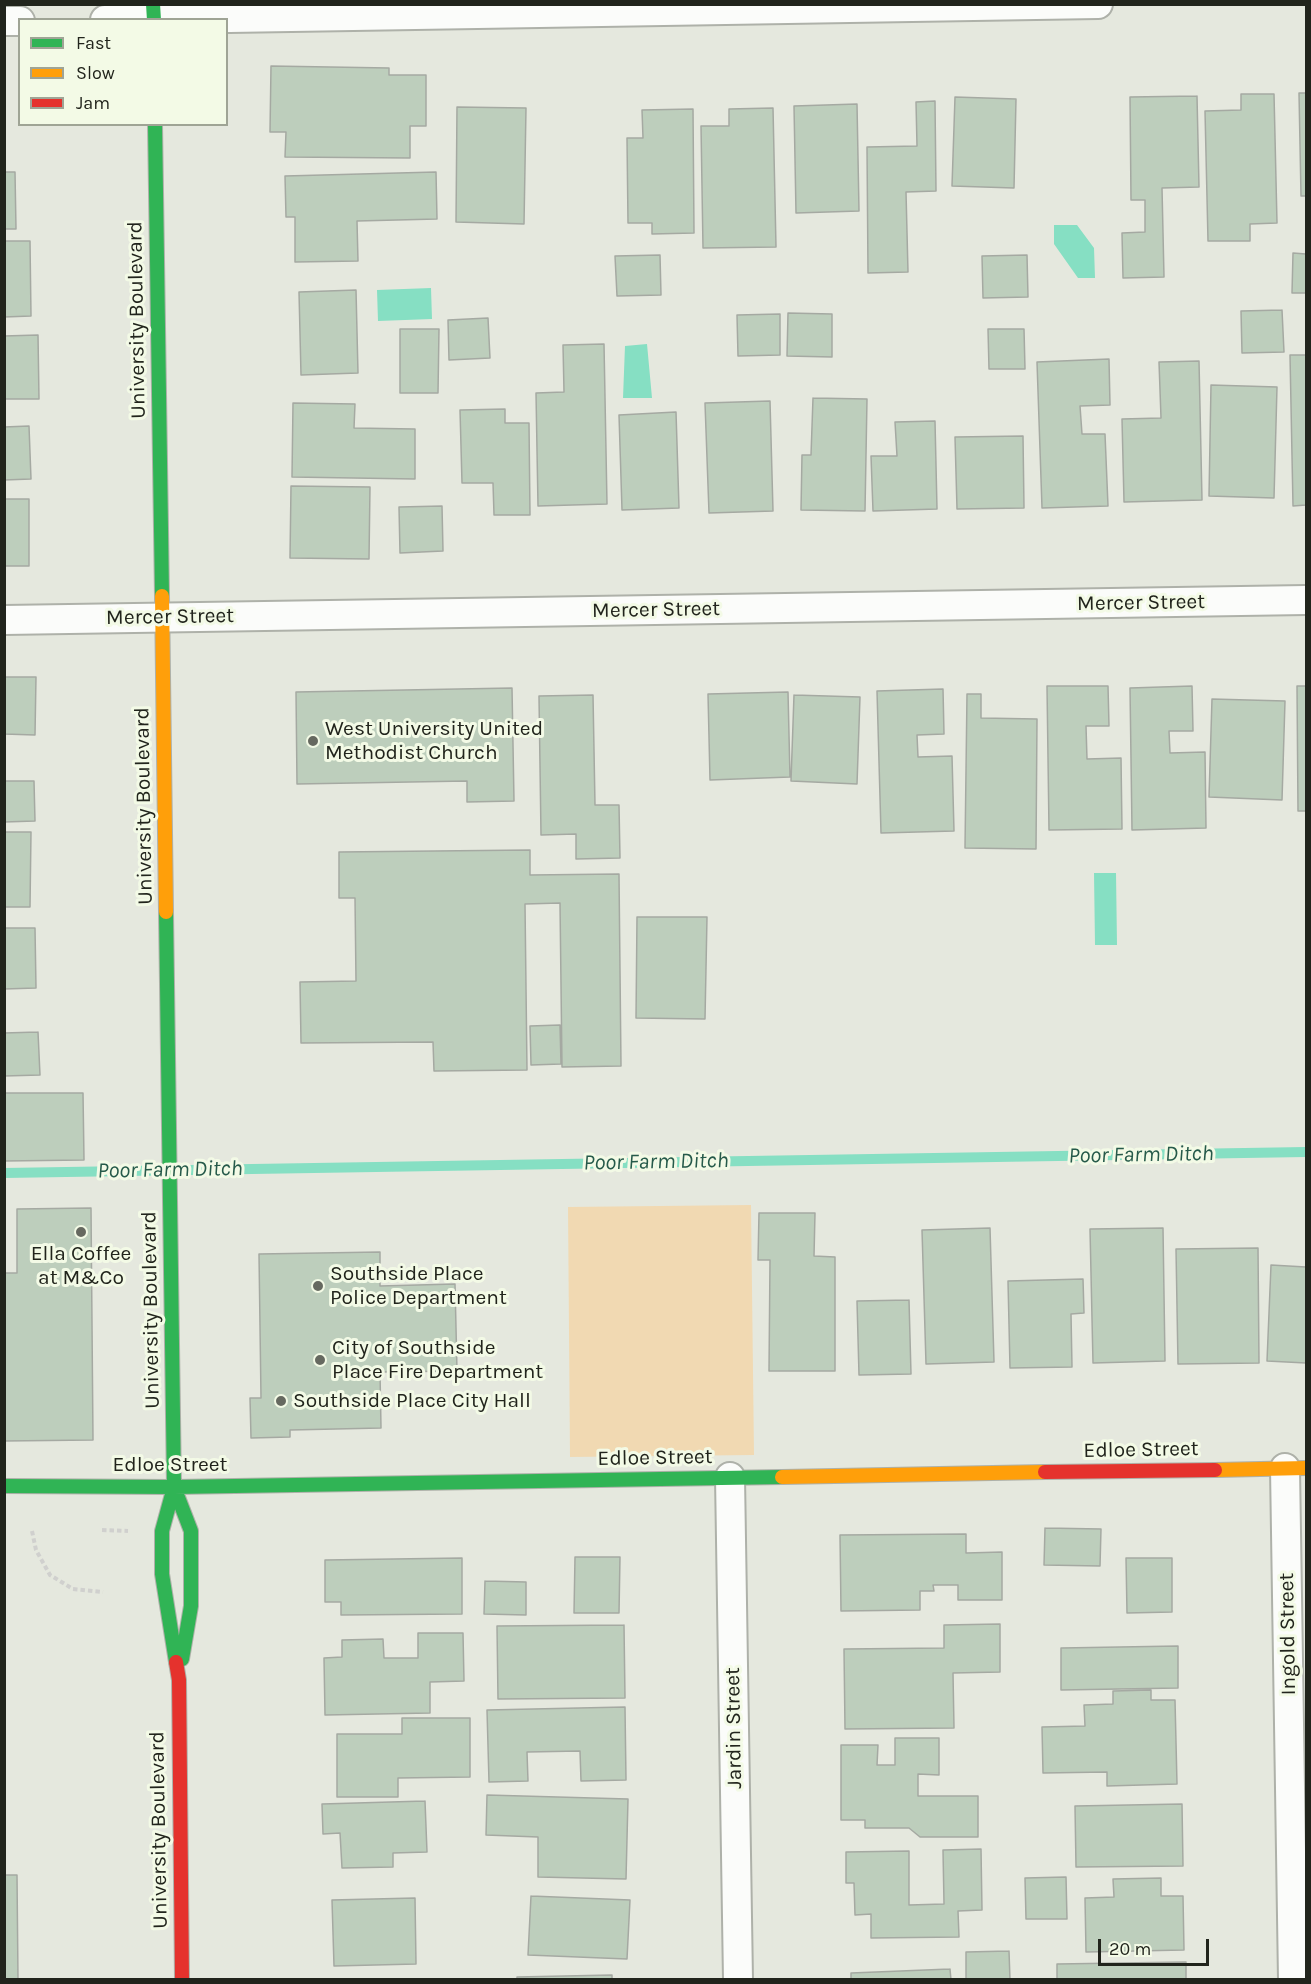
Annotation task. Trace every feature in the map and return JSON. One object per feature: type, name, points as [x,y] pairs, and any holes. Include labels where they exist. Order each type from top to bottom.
[{"type":"street","points":[[121,18],[154,14],[1098,4]]},
{"type":"street","name":"University Boulevard","points":[[155,126],[174,1487],[162,1531],[162,1574],[179,1680],[182,1980]]},
{"type":"street","name":"Mercer Street","points":[[4,620],[1306,600]]},
{"type":"street","name":"Edloe Street","points":[[4,1486],[174,1487],[1296,1468]]},
{"type":"street","name":"Ingold Street","points":[[1293,1980],[1296,1468]]},
{"type":"street","name":"Jardin Street","points":[[730,1478],[738,1980]]},
{"type":"street","name":"University Boulevard","points":[[174,1487],[191,1531],[191,1606],[179,1680]]},
{"type":"path","points":[[32,1532],[36,1550],[50,1575],[73,1589],[103,1592]]},
{"type":"shaded area","points":[[1054,225],[1077,225],[1094,248],[1095,278],[1078,278],[1054,244]]},
{"type":"shaded area","points":[[431,288],[432,319],[378,321],[377,290]]},
{"type":"shaded area","points":[[647,344],[652,398],[623,398],[625,346]]},
{"type":"shaded area","points":[[1094,873],[1116,873],[1117,945],[1095,945]]},
{"type":"shaded area","points":[[751,1205],[754,1455],[570,1457],[568,1207]]},
{"type":"building","points":[[271,66],[389,68],[389,75],[426,75],[426,126],[410,126],[410,158],[285,157],[286,132],[270,132]]},
{"type":"building","points":[[1299,93],[1306,93],[1306,196],[1301,196]]},
{"type":"building","points":[[1241,94],[1274,94],[1277,223],[1250,224],[1250,241],[1208,241],[1205,111],[1241,110]]},
{"type":"building","points":[[1197,96],[1199,187],[1162,188],[1164,277],[1123,278],[1122,233],[1145,232],[1145,200],[1131,200],[1130,97]]},
{"type":"building","points":[[955,97],[1016,99],[1014,188],[952,186]]},
{"type":"building","points":[[935,101],[936,191],[906,192],[908,272],[868,273],[867,147],[917,146],[916,102]]},
{"type":"building","points":[[857,104],[859,211],[796,213],[794,106]]},
{"type":"building","points":[[457,107],[526,108],[524,224],[456,222]]},
{"type":"building","points":[[773,108],[776,247],[703,248],[701,126],[729,126],[729,109]]},
{"type":"building","points":[[693,109],[694,233],[652,234],[652,223],[628,223],[627,138],[643,138],[642,110]]},
{"type":"building","points":[[4,172],[15,172],[16,229],[4,229]]},
{"type":"building","points":[[436,172],[437,219],[357,221],[358,261],[295,262],[295,217],[286,217],[285,176]]},
{"type":"building","points":[[4,241],[30,241],[31,316],[4,317]]},
{"type":"building","points":[[1293,253],[1306,254],[1306,293],[1292,293]]},
{"type":"building","points":[[660,255],[661,295],[617,296],[615,256]]},
{"type":"building","points":[[1027,255],[1028,297],[983,298],[982,256]]},
{"type":"building","points":[[356,290],[358,373],[301,375],[299,292]]},
{"type":"building","points":[[1282,310],[1284,352],[1242,353],[1241,311]]},
{"type":"building","points":[[788,313],[832,314],[832,357],[787,356]]},
{"type":"building","points":[[780,314],[780,355],[738,356],[737,315]]},
{"type":"building","points":[[488,318],[490,358],[449,360],[448,320]]},
{"type":"building","points":[[400,329],[439,329],[438,393],[400,393]]},
{"type":"building","points":[[988,329],[1024,329],[1025,369],[989,369]]},
{"type":"building","points":[[38,335],[39,399],[4,399],[4,336]]},
{"type":"building","points":[[604,344],[607,504],[538,506],[536,393],[564,392],[563,345]]},
{"type":"building","points":[[1290,355],[1306,355],[1306,505],[1293,506]]},
{"type":"building","points":[[1109,359],[1110,405],[1080,406],[1082,434],[1105,434],[1108,506],[1042,508],[1037,362]]},
{"type":"building","points":[[1199,361],[1202,500],[1124,502],[1122,419],[1161,418],[1159,362]]},
{"type":"building","points":[[1211,385],[1277,387],[1274,498],[1209,496]]},
{"type":"building","points":[[813,398],[867,399],[865,511],[801,510],[802,455],[811,455]]},
{"type":"building","points":[[770,401],[773,511],[709,513],[705,403]]},
{"type":"building","points":[[293,403],[355,404],[354,428],[415,429],[415,479],[292,477]]},
{"type":"building","points":[[505,409],[505,423],[529,423],[530,515],[494,515],[493,483],[462,483],[460,410]]},
{"type":"building","points":[[676,412],[679,508],[622,510],[619,415]]},
{"type":"building","points":[[935,421],[937,509],[873,511],[871,456],[897,456],[895,422]]},
{"type":"building","points":[[29,426],[31,479],[4,480],[4,427]]},
{"type":"building","points":[[1023,436],[1024,508],[957,509],[955,437]]},
{"type":"building","points":[[291,486],[370,487],[369,559],[290,558]]},
{"type":"building","points":[[4,499],[29,499],[29,566],[4,566]]},
{"type":"building","points":[[442,506],[443,551],[400,553],[399,507]]},
{"type":"building","points":[[4,677],[36,677],[35,735],[4,734]]},
{"type":"building","points":[[1047,686],[1108,686],[1109,726],[1086,726],[1087,759],[1121,758],[1122,829],[1049,830]]},
{"type":"building","points":[[1192,686],[1193,731],[1169,731],[1170,753],[1205,752],[1206,828],[1132,830],[1130,688]]},
{"type":"building","points":[[1297,686],[1306,686],[1306,811],[1298,811]]},
{"type":"building","points":[[512,688],[514,801],[467,802],[467,781],[297,784],[296,692]]},
{"type":"building","points":[[943,689],[944,734],[917,735],[918,757],[952,756],[954,831],[881,833],[877,691]]},
{"type":"building","points":[[788,692],[790,777],[710,780],[708,694]]},
{"type":"building","points":[[967,694],[981,694],[981,718],[1037,719],[1036,849],[965,848]]},
{"type":"building","points":[[593,695],[595,805],[619,805],[620,858],[576,859],[576,834],[541,835],[539,696]]},
{"type":"building","points":[[794,695],[860,697],[857,784],[791,781]]},
{"type":"building","points":[[1212,699],[1285,701],[1282,800],[1209,797]]},
{"type":"building","points":[[4,781],[34,781],[35,821],[4,822]]},
{"type":"building","points":[[4,832],[31,832],[30,907],[4,907]]},
{"type":"building","points":[[530,850],[530,875],[619,874],[621,1066],[562,1067],[560,903],[525,904],[527,1070],[434,1071],[433,1042],[301,1043],[300,982],[356,981],[355,898],[339,898],[339,852]]},
{"type":"building","points":[[637,917],[707,917],[705,1019],[636,1018]]},
{"type":"building","points":[[4,928],[35,928],[36,988],[4,989]]},
{"type":"building","points":[[560,1025],[561,1064],[531,1065],[530,1026]]},
{"type":"building","points":[[38,1032],[40,1075],[4,1076],[4,1033]]},
{"type":"building","points":[[4,1093],[83,1093],[84,1160],[4,1161]]},
{"type":"building","points":[[91,1208],[93,1440],[4,1441],[4,1273],[17,1273],[17,1209]]},
{"type":"building","points":[[759,1213],[815,1213],[814,1256],[835,1257],[835,1371],[769,1371],[770,1260],[758,1260]]},
{"type":"building","points":[[990,1228],[994,1362],[926,1364],[922,1230]]},
{"type":"building","points":[[1163,1228],[1165,1361],[1093,1363],[1090,1229]]},
{"type":"building","points":[[1258,1248],[1259,1363],[1178,1364],[1176,1249]]},
{"type":"building","points":[[380,1252],[380,1286],[455,1284],[457,1371],[380,1372],[381,1428],[290,1430],[290,1437],[251,1438],[250,1398],[261,1398],[259,1254]]},
{"type":"building","points":[[1271,1265],[1306,1267],[1306,1363],[1267,1361]]},
{"type":"building","points":[[1083,1279],[1084,1313],[1071,1314],[1072,1367],[1010,1368],[1008,1281]]},
{"type":"building","points":[[909,1300],[911,1374],[859,1375],[857,1301]]},
{"type":"building","points":[[1045,1528],[1101,1529],[1100,1566],[1044,1565]]},
{"type":"building","points":[[966,1534],[966,1553],[1002,1552],[1002,1600],[958,1600],[958,1585],[933,1585],[934,1591],[920,1591],[920,1610],[841,1611],[840,1535]]},
{"type":"building","points":[[575,1557],[620,1557],[619,1613],[574,1613]]},
{"type":"building","points":[[462,1558],[462,1614],[341,1615],[341,1602],[325,1602],[325,1560]]},
{"type":"building","points":[[1126,1558],[1172,1558],[1172,1612],[1127,1613]]},
{"type":"building","points":[[485,1581],[526,1582],[526,1615],[484,1614]]},
{"type":"building","points":[[1000,1624],[1000,1672],[953,1673],[954,1728],[845,1729],[844,1649],[944,1648],[944,1625]]},
{"type":"building","points":[[624,1625],[625,1698],[498,1699],[497,1626]]},
{"type":"building","points":[[418,1633],[463,1633],[464,1681],[430,1682],[430,1713],[325,1715],[324,1658],[342,1657],[342,1640],[383,1639],[384,1658],[418,1658]]},
{"type":"building","points":[[1178,1646],[1178,1688],[1061,1690],[1061,1648]]},
{"type":"building","points":[[1151,1690],[1151,1700],[1175,1700],[1177,1784],[1107,1786],[1107,1772],[1043,1773],[1042,1727],[1085,1726],[1084,1705],[1113,1704],[1113,1691]]},
{"type":"building","points":[[625,1707],[626,1780],[581,1781],[580,1751],[527,1752],[528,1781],[489,1782],[487,1710]]},
{"type":"building","points":[[402,1718],[470,1718],[470,1777],[398,1778],[398,1797],[337,1797],[337,1734],[402,1734]]},
{"type":"building","points":[[895,1738],[939,1738],[939,1775],[918,1774],[918,1796],[978,1796],[978,1837],[920,1837],[909,1828],[865,1828],[865,1820],[841,1820],[841,1745],[878,1745],[877,1765],[895,1765]]},
{"type":"building","points":[[487,1795],[628,1799],[626,1879],[538,1877],[538,1837],[486,1835]]},
{"type":"building","points":[[425,1801],[427,1852],[393,1853],[393,1867],[342,1868],[340,1833],[323,1834],[322,1804]]},
{"type":"building","points":[[1182,1804],[1183,1866],[1076,1867],[1075,1806]]},
{"type":"building","points":[[981,1849],[982,1910],[958,1911],[959,1937],[871,1938],[871,1914],[855,1915],[854,1883],[846,1883],[846,1852],[909,1851],[909,1905],[944,1904],[943,1850]]},
{"type":"building","points":[[4,1875],[17,1875],[18,1980],[4,1980]]},
{"type":"building","points":[[1066,1877],[1067,1919],[1026,1919],[1025,1878]]},
{"type":"building","points":[[1161,1878],[1161,1896],[1183,1896],[1184,1950],[1086,1952],[1085,1898],[1114,1897],[1113,1879]]},
{"type":"building","points":[[531,1896],[630,1900],[627,1959],[528,1955]]},
{"type":"building","points":[[415,1898],[416,1964],[334,1966],[332,1900]]},
{"type":"building","points":[[1009,1951],[1010,1980],[966,1980],[966,1952]]},
{"type":"building","points":[[1186,1962],[1186,1980],[1057,1980],[1057,1964]]},
{"type":"building","points":[[950,1969],[951,1980],[851,1980],[851,1973]]},
{"type":"building","points":[[612,1975],[612,1980],[517,1980],[517,1977]]},
{"type":"waterway","name":"Poor Farm Ditch","points":[[4,1173],[1306,1152]]},
{"type":"traffic: fast","points":[[153,4],[154,18]]},
{"type":"traffic: fast","points":[[155,126],[162,596]]},
{"type":"traffic: fast","points":[[166,912],[174,1487],[162,1531],[162,1574],[176,1662]]},
{"type":"traffic: fast","points":[[4,1486],[174,1487],[782,1477]]},
{"type":"traffic: fast","points":[[174,1487],[191,1531],[191,1606],[182,1659]]},
{"type":"traffic: slow","points":[[162,596],[166,912]]},
{"type":"traffic: slow","points":[[1215,1470],[1306,1468]]},
{"type":"traffic: slow","points":[[782,1477],[1045,1472]]},
{"type":"traffic: jam","points":[[1045,1472],[1215,1470]]},
{"type":"traffic: jam","points":[[176,1662],[179,1680],[182,1980]]},
{"type":"place","name":"West University United Methodist Church","points":[[313,741]]},
{"type":"place","name":"Ella Coffee at M&Co","points":[[81,1232]]},
{"type":"place","name":"Southside Place Police Department","points":[[318,1286]]},
{"type":"place","name":"City of Southside Place Fire Department","points":[[320,1360]]},
{"type":"place","name":"Southside Place City Hall","points":[[281,1401]]}]
